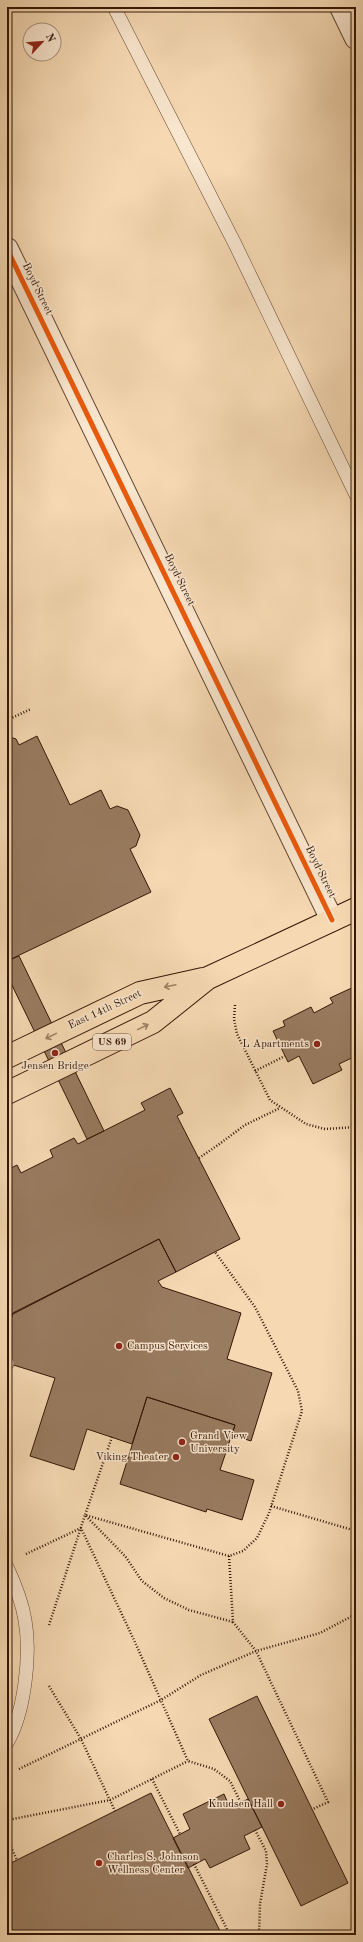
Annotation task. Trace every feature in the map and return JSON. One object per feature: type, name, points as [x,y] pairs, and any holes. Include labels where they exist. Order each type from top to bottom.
[{"type":"main road","name":"East 14th Street","points":[[7,1057],[140,993],[208,978],[356,909]]},
{"type":"main road","name":"East 14th Street","points":[[7,1093],[153,1022],[208,978]]},
{"type":"street","points":[[341,7],[356,38]]},
{"type":"street","name":"Boyd Street","points":[[7,249],[332,920]]},
{"type":"lane","points":[[114,7],[235,244],[356,495]]},
{"type":"lane","points":[[7,1568],[16,1586],[25,1620],[28,1658],[21,1704],[7,1743]]},
{"type":"path","points":[[7,720],[31,709]]},
{"type":"path","points":[[235,1005],[234,1019],[237,1034],[270,1100],[306,1124],[325,1129],[356,1127]]},
{"type":"path","points":[[255,1071],[285,1056]]},
{"type":"path","points":[[199,1158],[245,1125],[280,1108]]},
{"type":"path","points":[[85,1515],[229,1556],[243,1551],[257,1538],[271,1506],[302,1411],[298,1391],[254,1307],[215,1252]]},
{"type":"path","points":[[49,1625],[112,1437]]},
{"type":"path","points":[[271,1506],[356,1531]]},
{"type":"path","points":[[85,1515],[125,1556],[142,1581],[164,1598],[189,1610],[233,1622]]},
{"type":"path","points":[[26,1554],[81,1528]]},
{"type":"path","points":[[81,1528],[188,1761]]},
{"type":"path","points":[[229,1556],[233,1622],[256,1651],[328,1802],[313,1809]]},
{"type":"path","points":[[19,1769],[161,1700],[201,1675],[256,1651],[320,1633],[356,1614]]},
{"type":"path","points":[[49,1686],[80,1739],[115,1811]]},
{"type":"path","points":[[7,1821],[110,1800],[188,1761],[214,1769],[230,1781],[241,1803]]},
{"type":"path","points":[[152,1779],[180,1834]]},
{"type":"path","points":[[255,1830],[266,1851],[260,1904],[260,1935]]},
{"type":"path","points":[[7,1839],[17,1860]]},
{"type":"path","points":[[194,1864],[230,1935]]},
{"type":"building","points":[[7,736],[16,739],[19,745],[37,736],[70,805],[101,790],[110,809],[117,806],[128,810],[140,835],[136,846],[130,849],[151,892],[7,961]]},
{"type":"building","name":"Jensen Bridge","points":[[19,956],[104,1131],[87,1139],[7,975],[7,961]]},
{"type":"building","name":"L Apartments","points":[[356,986],[356,1056],[339,1064],[342,1070],[313,1084],[299,1056],[288,1062],[273,1031],[285,1026],[283,1021],[311,1007],[314,1013],[333,1003],[330,998]]},
{"type":"building","points":[[170,1088],[183,1113],[177,1116],[240,1239],[176,1272],[159,1239],[11,1315],[7,1310],[7,1170],[17,1165],[21,1173],[53,1157],[50,1150],[74,1138],[78,1144],[145,1110],[141,1103]]},
{"type":"building","name":"Campus Services","points":[[159,1239],[176,1272],[158,1281],[162,1287],[241,1313],[227,1359],[272,1373],[251,1441],[232,1435],[235,1425],[147,1397],[132,1444],[87,1429],[74,1470],[30,1456],[55,1378],[7,1363],[7,1334],[13,1313]]},
{"type":"building","name":"Viking Theater","points":[[147,1397],[235,1425],[220,1470],[254,1480],[242,1520],[207,1509],[206,1512],[120,1484]]},
{"type":"building","name":"Knudsen Hall","points":[[257,1696],[348,1883],[301,1906],[209,1719]]},
{"type":"building","name":"Charles S. Johnson Wellness Center","points":[[151,1793],[222,1935],[7,1935],[7,1865]]},
{"type":"building","points":[[224,1794],[230,1808],[248,1799],[262,1827],[244,1836],[250,1849],[210,1868],[205,1859],[188,1868],[173,1838],[190,1829],[183,1814]]},
{"type":"cycle path","points":[[7,249],[332,920]]},
{"type":"place","name":"L Apartments","points":[[317,1044]]},
{"type":"place","name":"Jensen Bridge","points":[[55,1053]]},
{"type":"place","name":"Campus Services","points":[[119,1346]]},
{"type":"place","name":"Grand View University","points":[[182,1442]]},
{"type":"place","name":"Viking Theater","points":[[176,1457]]},
{"type":"place","name":"Knudsen Hall","points":[[281,1804]]},
{"type":"place","name":"Charles S. Johnson Wellness Center","points":[[99,1863]]}]
